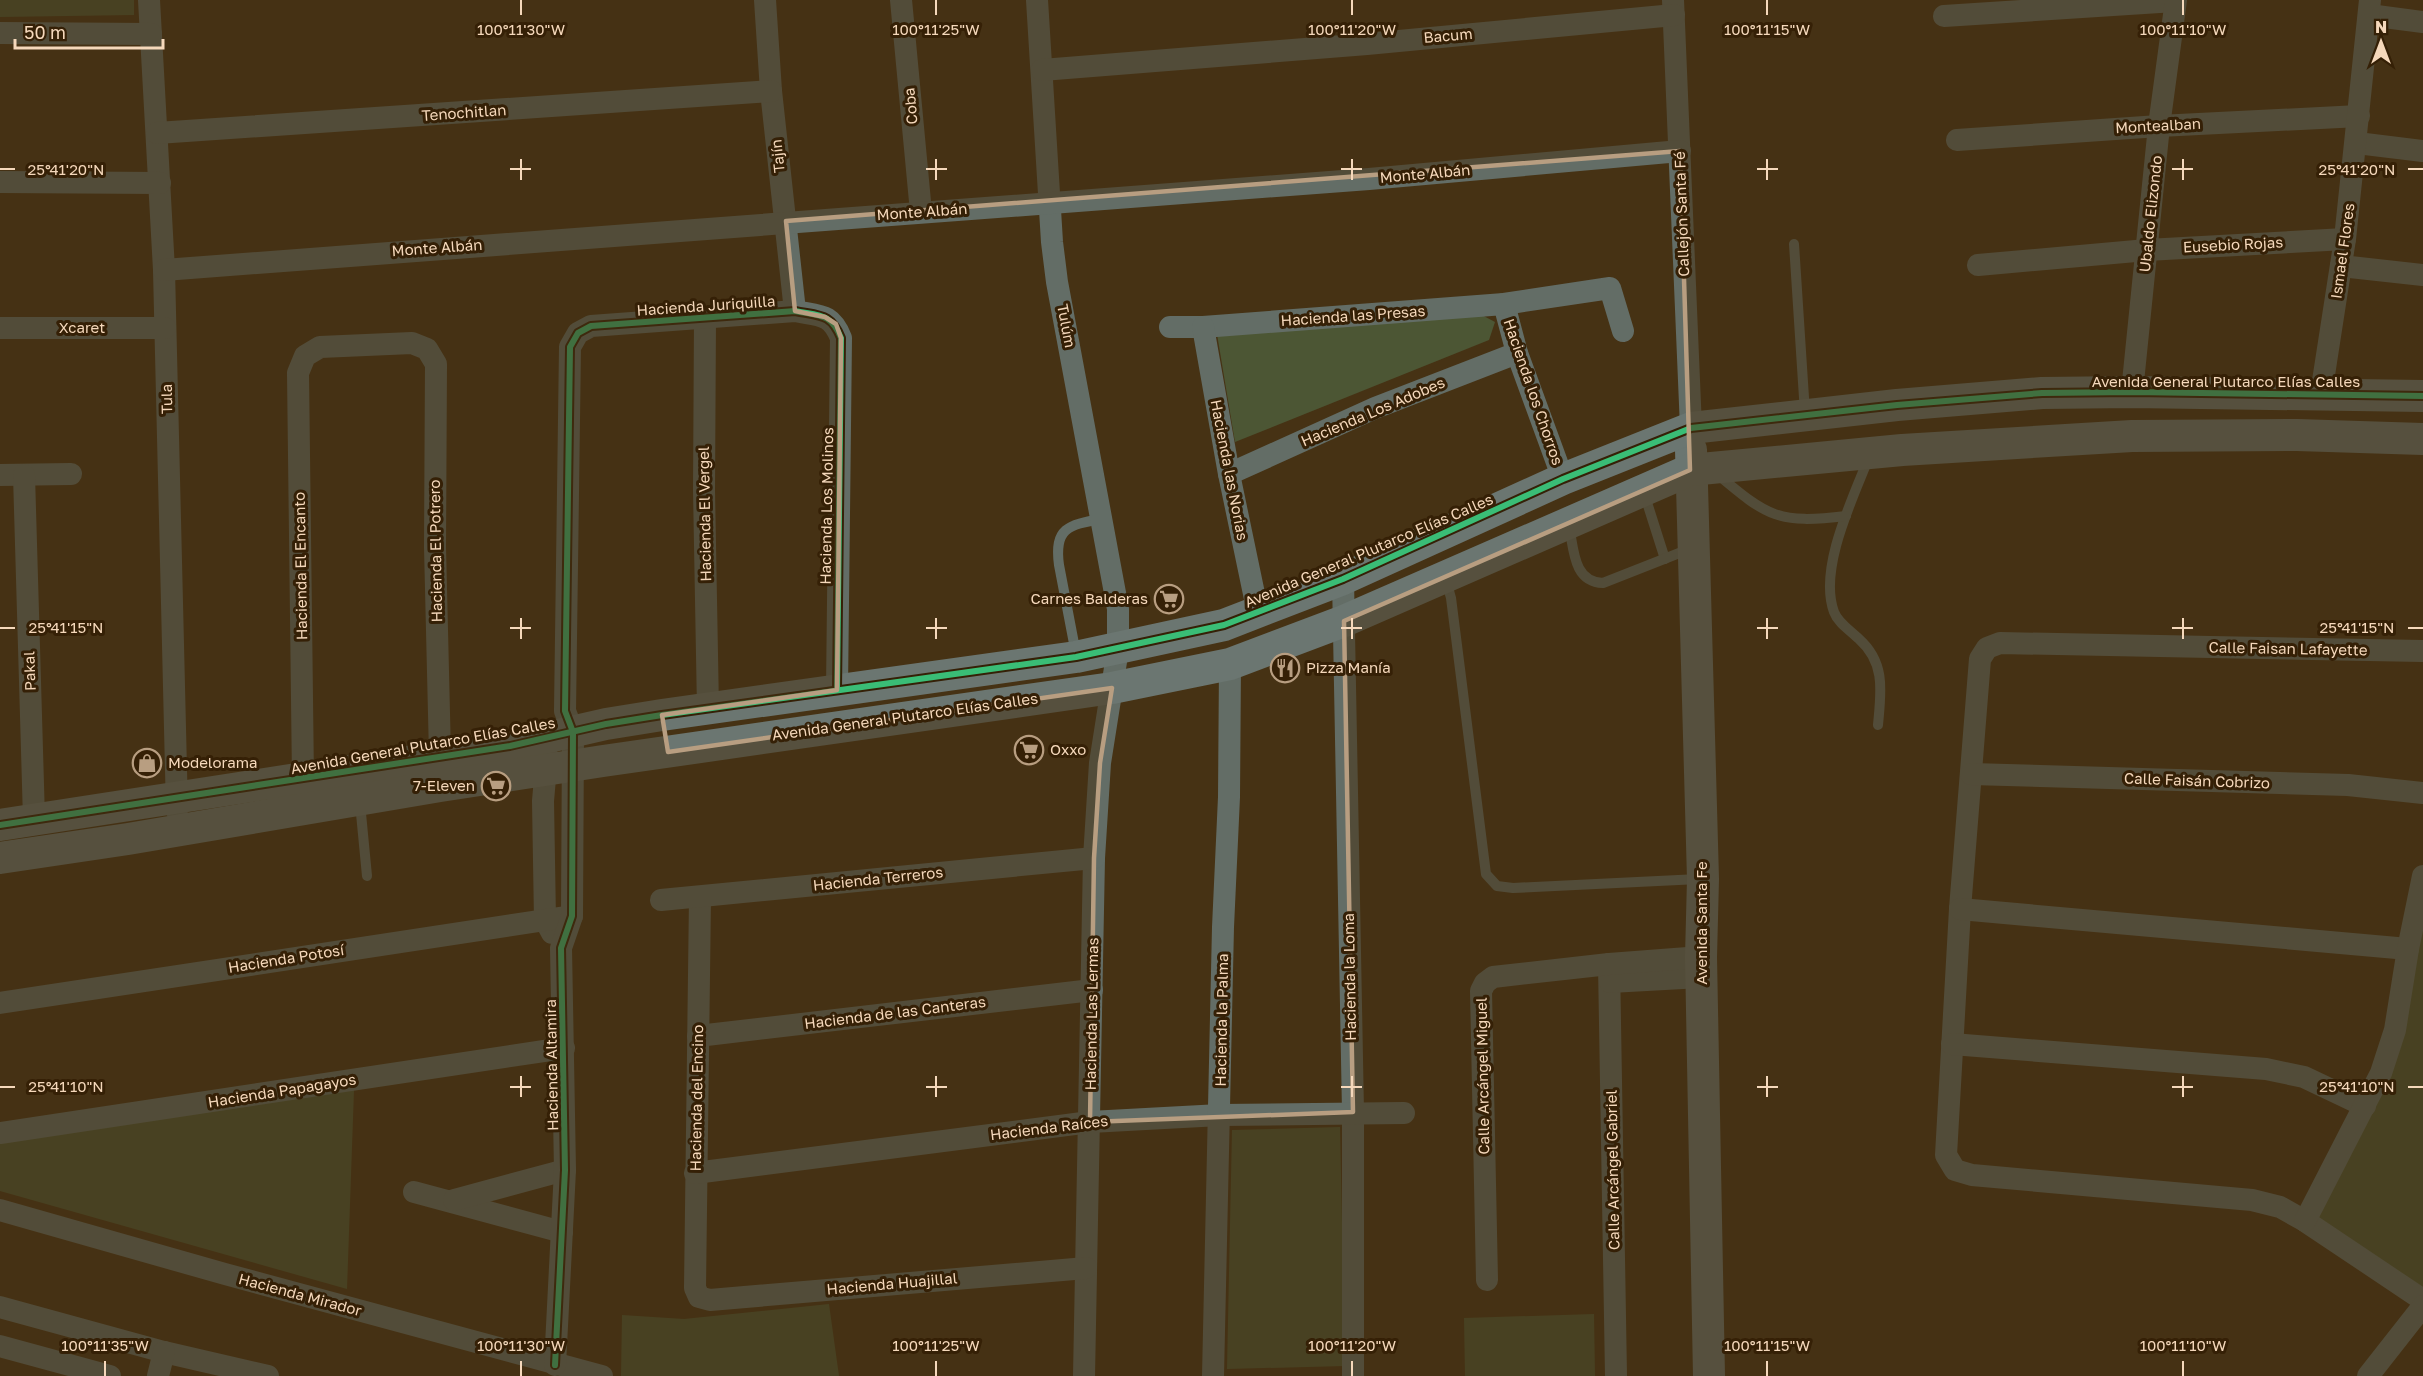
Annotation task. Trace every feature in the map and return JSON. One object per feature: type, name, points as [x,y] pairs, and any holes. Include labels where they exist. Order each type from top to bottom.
[{"type":"street","name":"Tula","points":[[154,0],[151,34],[164,270],[177,831]]},
{"type":"street","name":"Tajín","points":[[765,0],[771,91],[795,311]]},
{"type":"street","name":"Coba","points":[[901,0],[921,212]]},
{"type":"street","name":"Tulúm","points":[[1037,0],[1049,203],[1057,282],[1118,609],[1118,650],[1112,688]]},
{"type":"street","points":[[1944,16],[2176,1]]},
{"type":"street","name":"Ubaldo Elizondo","points":[[2132,392],[2159,126],[2176,1]]},
{"type":"street","name":"Bacum","points":[[1042,70],[1367,44],[1673,7]]},
{"type":"street","name":"Callejón Santa Fé","points":[[1673,7],[1691,428]]},
{"type":"street","points":[[2369,8],[2423,22]]},
{"type":"street","name":"Ismael Flores","points":[[2322,394],[2357,143],[2369,8]]},
{"type":"street","points":[[0,33],[151,34]]},
{"type":"street","name":"Tenochitlan","points":[[157,133],[771,91]]},
{"type":"street","name":"Montealban","points":[[1956,140],[2159,126],[2360,116]]},
{"type":"street","points":[[2357,143],[2423,151]]},
{"type":"street","name":"Monte Albán","points":[[164,270],[786,221],[1380,178],[1680,151]]},
{"type":"street","points":[[0,182],[160,183]]},
{"type":"street","name":"Eusebio Rojas","points":[[1978,265],[2147,250],[2345,239]]},
{"type":"street","points":[[2341,266],[2423,275]]},
{"type":"street","name":"Hacienda las Presas","points":[[1170,327],[1203,327],[1504,304],[1610,288],[1623,331]]},
{"type":"street","name":"Hacienda los Chorros","points":[[1504,304],[1517,353],[1563,479]]},
{"type":"street","name":"Hacienda Juriquilla","points":[[563,727],[570,347],[578,333],[591,326],[795,311],[825,317],[836,324]]},
{"type":"street","name":"Hacienda El Vergel","points":[[705,319],[704,490],[708,709]]},
{"type":"street","name":"Hacienda Los Molinos","points":[[836,324],[841,338],[837,690]]},
{"type":"street","name":"Hacienda las Norias","points":[[1203,327],[1229,474],[1258,613]]},
{"type":"street","name":"Xcaret","points":[[0,328],[165,328]]},
{"type":"street","name":"Hacienda El Potrero","points":[[305,356],[320,347],[412,343],[427,349],[436,364],[435,547],[440,755]]},
{"type":"street","name":"Hacienda Los Adobes","points":[[1229,474],[1375,408],[1517,353]]},
{"type":"street","name":"Hacienda El Encanto","points":[[303,778],[298,373],[305,356]]},
{"type":"street","name":"Avenida General Plutarco Elías Calles","points":[[0,825],[440,755],[510,746],[563,727],[708,709],[1118,650],[1224,625],[1258,613],[1343,579],[1563,479],[1691,428],[1897,405],[2042,393],[2423,396]]},
{"type":"street","points":[[1897,405],[1902,450]]},
{"type":"street","name":"Avenida Santa Fe","points":[[1691,428],[1700,469],[1679,554],[1702,879],[1701,967],[1709,1376]]},
{"type":"street","name":"Avenida General Plutarco Elías Calles","points":[[0,858],[559,768],[1112,688],[1230,664],[1344,621],[1643,490],[1700,469],[1902,450],[2132,436],[2297,435],[2423,439]]},
{"type":"street","points":[[0,475],[71,474]]},
{"type":"street","name":"Pakal","points":[[24,475],[34,819]]},
{"type":"street","name":"Hacienda la Loma","points":[[1343,579],[1353,1112],[1353,1376]]},
{"type":"street","name":"Calle Faisan Lafayette","points":[[1971,774],[1980,659],[1987,648],[2000,643],[2423,651]]},
{"type":"street","name":"Hacienda la Palma","points":[[1213,1376],[1223,927],[1229,797],[1230,664]]},
{"type":"street","name":"Hacienda Las Lermas","points":[[1084,1376],[1094,858],[1100,763],[1112,688]]},
{"type":"street","points":[[662,715],[668,752]]},
{"type":"street","points":[[559,768],[563,727]]},
{"type":"street","name":"Hacienda Altamira","points":[[555,1365],[566,1170],[561,948],[572,916],[559,768]]},
{"type":"street","name":"Hacienda Altamira","points":[[559,768],[543,801],[545,920],[561,948]]},
{"type":"street","points":[[1971,774],[1960,909],[1946,1155],[1955,1170],[1972,1175],[2252,1200],[2280,1207],[2423,1299]]},
{"type":"street","name":"Calle Faisán Cobrizo","points":[[1971,774],[2348,785],[2423,793]]},
{"type":"street","name":"Hacienda Terreros","points":[[661,900],[1094,858]]},
{"type":"street","points":[[2305,1221],[2381,1073],[2395,1030],[2423,876]]},
{"type":"street","name":"Hacienda del Encino","points":[[699,1297],[695,1288],[695,1173],[700,897]]},
{"type":"street","points":[[1960,909],[2408,949]]},
{"type":"street","name":"Hacienda Potosí","points":[[0,1003],[572,916]]},
{"type":"street","name":"Calle Arcángel Miguel","points":[[1487,1280],[1481,991],[1485,983],[1493,977],[1701,967]]},
{"type":"street","name":"Calle Arcángel Gabriel","points":[[1610,973],[1616,1376]]},
{"type":"street","name":"Hacienda de las Canteras","points":[[698,1036],[1092,990]]},
{"type":"street","points":[[1952,1044],[2266,1069],[2304,1077],[2365,1106]]},
{"type":"street","name":"Hacienda Papagayos","points":[[0,1134],[564,1048]]},
{"type":"street","name":"Hacienda Raíces","points":[[695,1173],[1090,1122],[1220,1115],[1404,1113]]},
{"type":"street","points":[[452,1200],[566,1170]]},
{"type":"street","points":[[414,1192],[452,1200],[562,1232]]},
{"type":"street","name":"Hacienda Mirador","points":[[0,1210],[555,1365],[602,1376]]},
{"type":"street","name":"Hacienda Huajillal","points":[[699,1297],[710,1300],[1086,1268]]},
{"type":"street","points":[[2368,1376],[2423,1306]]},
{"type":"street","points":[[0,1307],[164,1352],[268,1376]]},
{"type":"street","points":[[0,1346],[110,1376]]},
{"type":"street","points":[[158,1376],[164,1352]]},
{"type":"lane","points":[[1794,244],[1805,416]]},
{"type":"lane","points":[[1870,454],[1846,516],[1829,571],[1833,607],[1839,620],[1862,641],[1875,658],[1881,680],[1878,725]]},
{"type":"lane","points":[[1700,469],[1751,503],[1780,517],[1807,520],[1846,516]]},
{"type":"lane","points":[[1569,523],[1576,564],[1583,576],[1592,583],[1603,584],[1679,554],[1643,490]]},
{"type":"lane","points":[[1076,657],[1057,551],[1059,537],[1066,529],[1079,523],[1101,519]]},
{"type":"lane","points":[[1446,577],[1451,598],[1486,874],[1497,886],[1513,888],[1702,879]]},
{"type":"lane","points":[[360,800],[367,876]]},
{"type":"highlighted area","points":[[1680,151],[1690,470],[1344,621],[1353,1112],[1090,1122],[1094,858],[1100,763],[1112,688],[668,752],[662,715],[837,690],[841,338],[836,324],[825,317],[795,311],[786,221]]},
{"type":"green space","points":[[0,0],[134,0],[134,15],[0,17]]},
{"type":"green space","points":[[1478,313],[1495,322],[1489,340],[1235,442],[1217,334]]},
{"type":"green space","points":[[2423,876],[2423,1300],[2305,1221],[2381,1073]]},
{"type":"green space","points":[[354,1090],[347,1289],[0,1191],[0,1143]]},
{"type":"green space","points":[[1340,1127],[1345,1366],[1227,1369],[1232,1130]]},
{"type":"green space","points":[[829,1304],[839,1376],[621,1376],[622,1315],[684,1319]]},
{"type":"green space","points":[[1594,1314],[1595,1376],[1465,1376],[1464,1318]]},
{"type":"cycle path","points":[[555,1365],[565,1170],[561,948],[572,916],[573,732],[565,711],[570,347],[578,333],[591,326],[795,311],[824,317],[833,324],[841,338],[837,690]]},
{"type":"cycle path","points":[[0,825],[510,746],[606,724],[662,715],[1076,657],[1224,625],[1343,579],[1563,479],[1691,428],[1897,405],[2042,393],[2423,396]]},
{"type":"place","name":"Carnes Balderas","points":[[1169,599]]},
{"type":"place","name":"Pizza Manía","points":[[1285,668]]},
{"type":"place","name":"Oxxo","points":[[1029,750]]},
{"type":"place","name":"Modelorama","points":[[147,763]]},
{"type":"place","name":"7-Eleven","points":[[496,786]]}]
